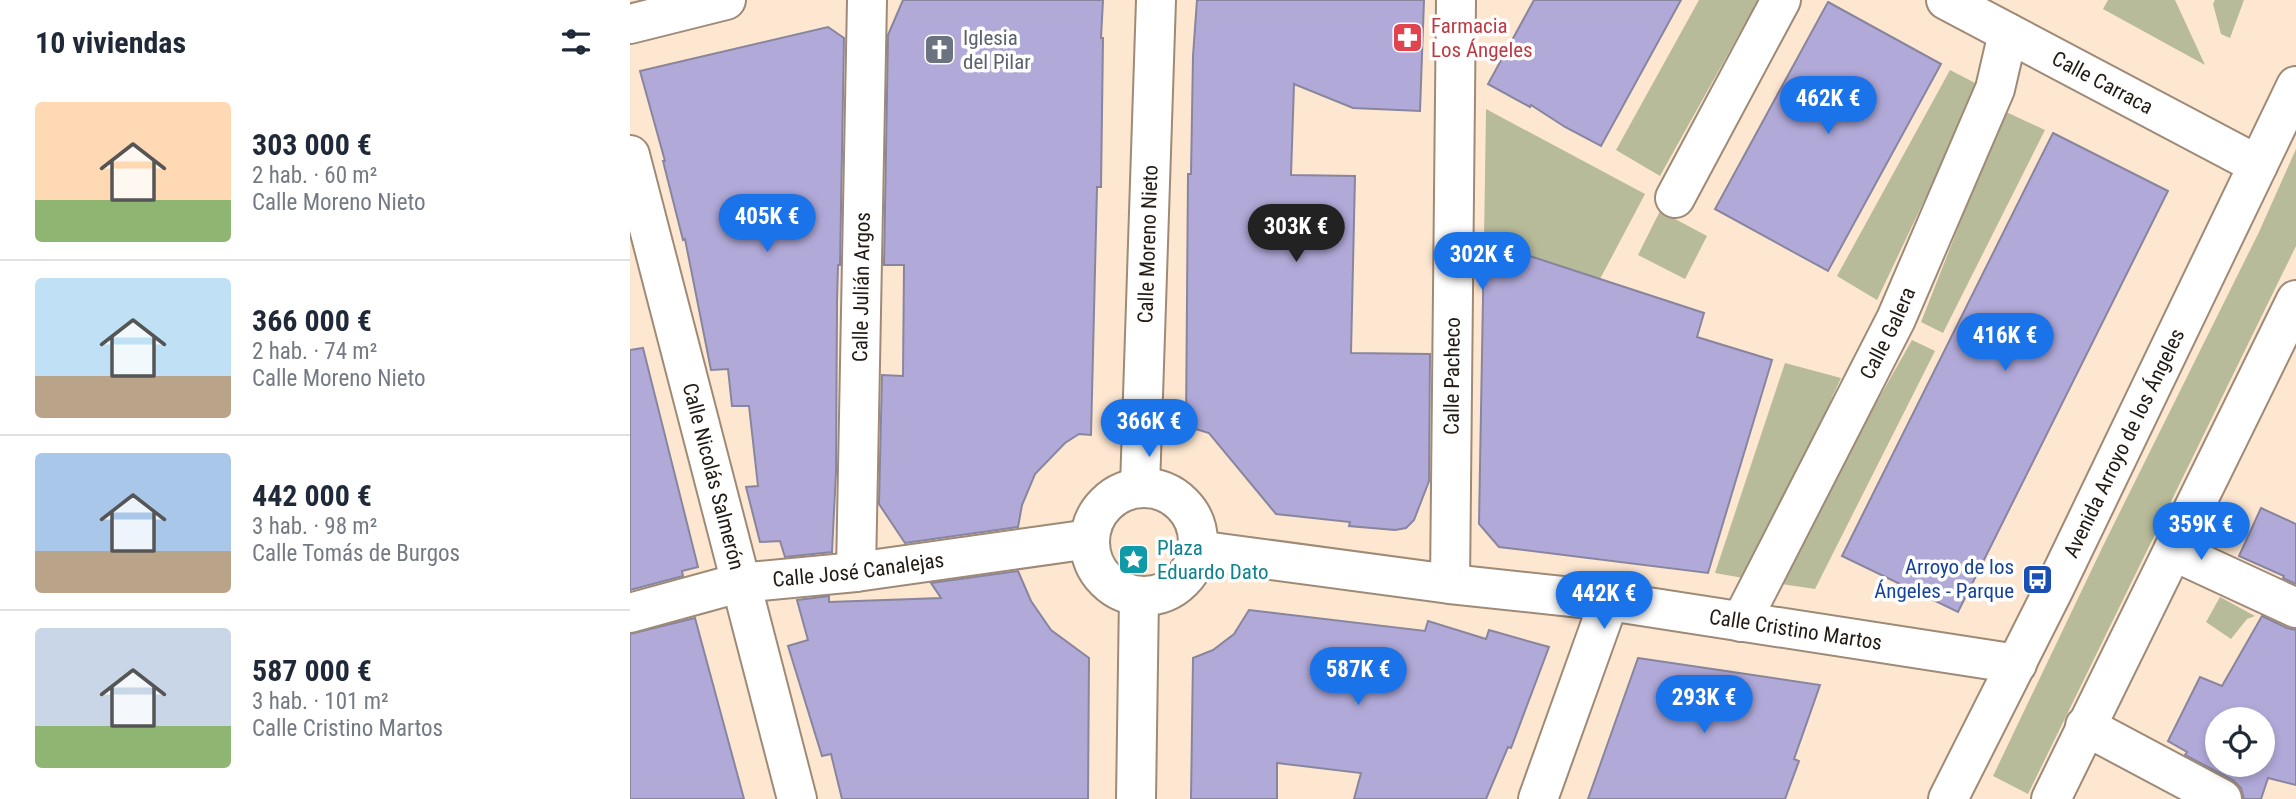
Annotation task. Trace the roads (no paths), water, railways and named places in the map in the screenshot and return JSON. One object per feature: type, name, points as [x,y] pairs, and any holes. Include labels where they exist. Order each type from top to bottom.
[{"type":"street","points":[[630,24],[726,0]]},
{"type":"street","name":"Calle Julián Argos","points":[[856,572],[867,0]]},
{"type":"street","name":"Calle Moreno Nieto","points":[[1140,487],[1156,0]]},
{"type":"street","name":"Calle Pacheco","points":[[1450,584],[1456,0]]},
{"type":"street","points":[[1675,198],[1781,0]]},
{"type":"street","name":"Calle Carraca","points":[[1946,0],[2258,165]]},
{"type":"street","name":"Calle Galera","points":[[1741,622],[1896,319],[1995,89],[2008,33]]},
{"type":"street","name":"Avenida Arroyo de los Ángeles","points":[[1948,799],[2017,664],[2296,86]]},
{"type":"street","name":"Calle Nicolás Salmerón","points":[[630,155],[797,799]]},
{"type":"street","points":[[2051,799],[2296,300]]},
{"type":"street","points":[[1140,487],[1163,491],[1178,500],[1191,514],[1197,532],[1197,550],[1188,574],[1168,591],[1139,597],[1122,592],[1104,579],[1093,561],[1090,539],[1094,519],[1106,502],[1124,491],[1140,487]]},
{"type":"street","name":"Calle José Canalejas","points":[[630,613],[739,583],[856,572],[1090,539]]},
{"type":"street","name":"Calle Cristino Martos","points":[[1197,550],[1450,584],[1609,601],[2017,664]]},
{"type":"street","points":[[2173,551],[2296,608]]},
{"type":"street","points":[[1136,799],[1139,597]]},
{"type":"street","points":[[1538,799],[1609,601]]},
{"type":"street","points":[[2085,726],[2222,799]]},
{"type":"place","name":"Farmacia Los Ángeles","points":[[1408,38]]},
{"type":"place","name":"Iglesia del Pilar","points":[[940,50]]},
{"type":"place","name":"Plaza Eduardo Dato","points":[[1134,560]]},
{"type":"place","name":"Arroyo de los Ángeles - Parque","points":[[2037,579]]}]
